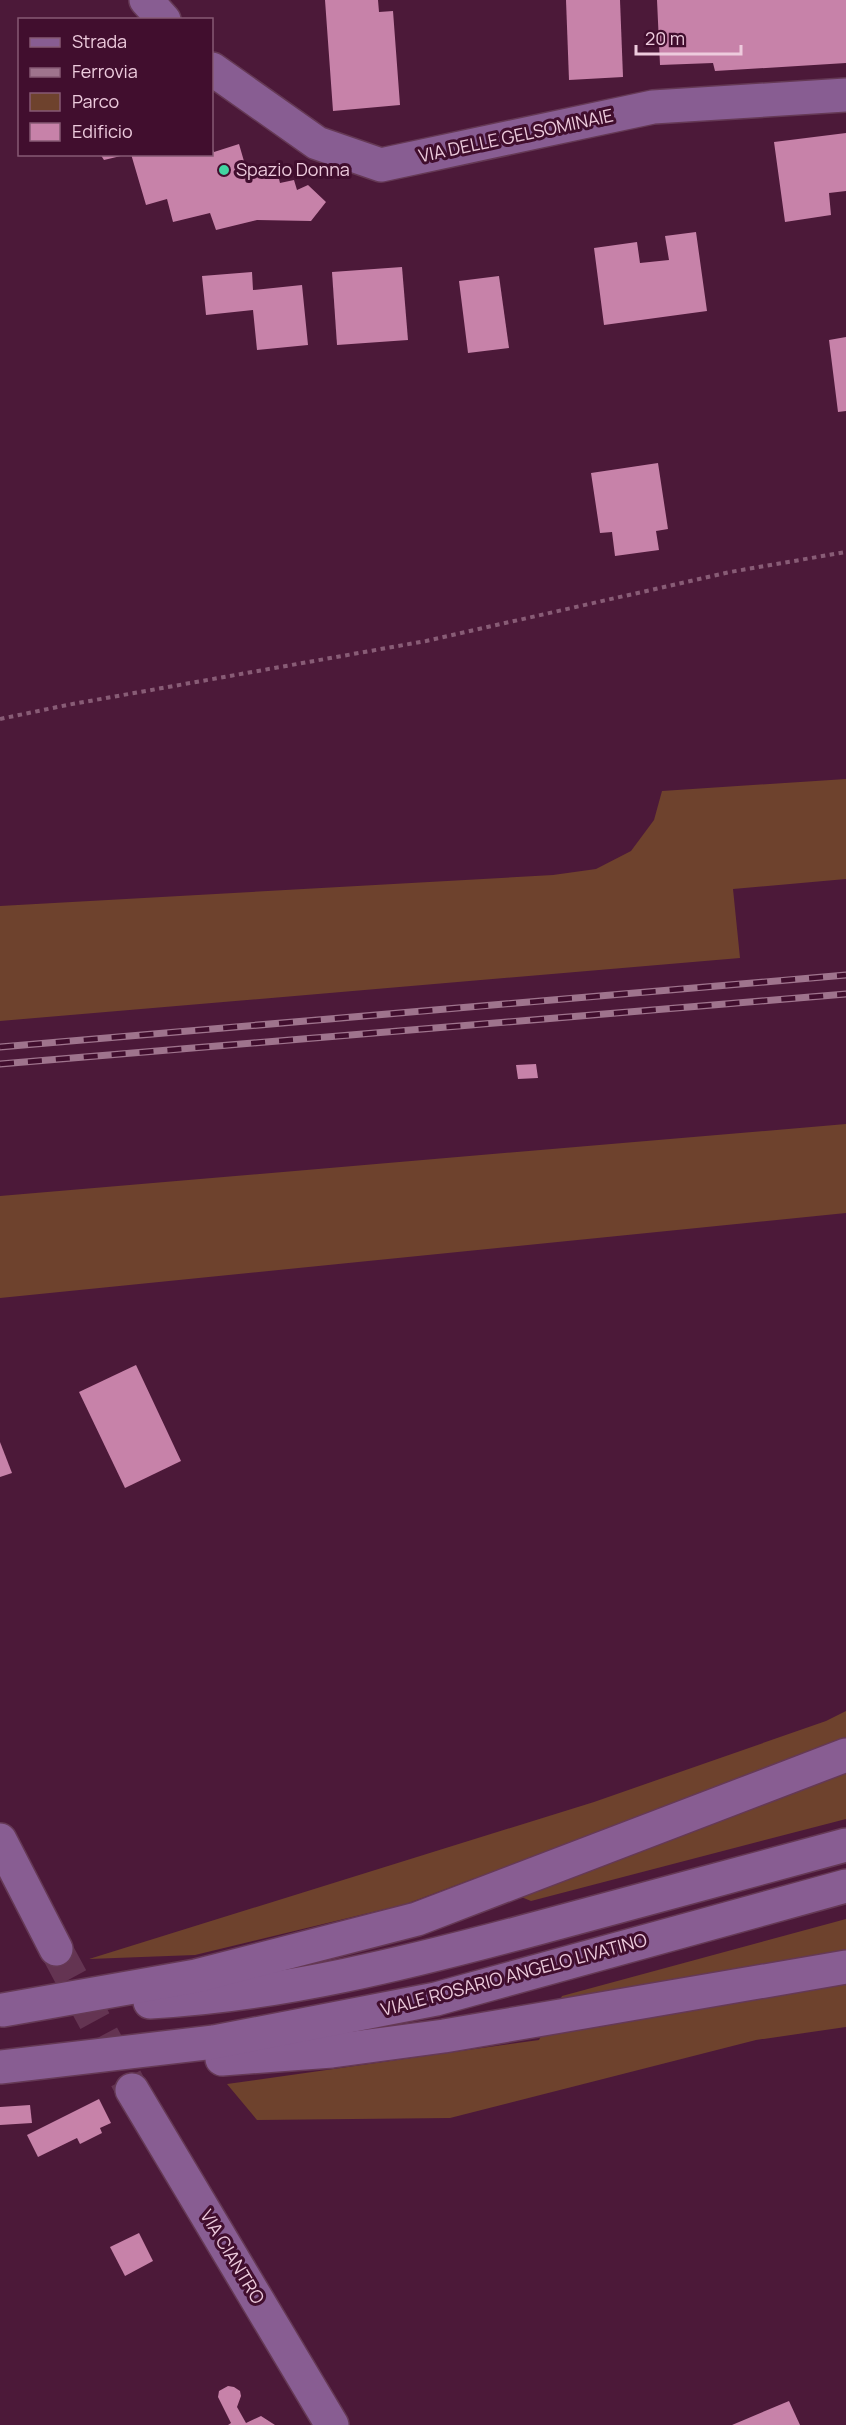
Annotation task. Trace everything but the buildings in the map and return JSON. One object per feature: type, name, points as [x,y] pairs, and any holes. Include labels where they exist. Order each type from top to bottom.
[{"type":"main road","points":[[146,0],[162,18]]},
{"type":"main road","name":"VIA DELLE GELSOMINAIE","points":[[213,70],[317,143],[381,165],[653,107],[846,95]]},
{"type":"main road","points":[[2,2010],[196,1976],[417,1919],[846,1755]]},
{"type":"main road","points":[[0,1840],[56,1949]]},
{"type":"main road","points":[[2,2010],[203,2000],[315,1982],[426,1958],[846,1845]]},
{"type":"main road","name":"VIALE ROSARIO ANGELO LIVATINO","points":[[5,2067],[214,2042],[436,2000],[846,1886]]},
{"type":"main road","points":[[5,2067],[219,2059],[332,2051],[444,2036],[846,1967]]},
{"type":"main road","name":"VIA CIANTRO","points":[[132,2090],[332,2425]]},
{"type":"path","points":[[0,719],[426,641],[730,572],[846,552]]},
{"type":"green space","points":[[846,779],[846,879],[733,889],[740,958],[0,1021],[0,906],[553,875],[596,869],[631,851],[654,820],[662,791]]},
{"type":"green space","points":[[846,1124],[846,1213],[0,1298],[0,1196]]},
{"type":"green space","points":[[846,1711],[846,1819],[531,1901],[475,1878],[406,1904],[195,1955],[89,1959],[594,1802],[826,1721]]},
{"type":"green space","points":[[846,1919],[846,2027],[756,2040],[450,2118],[257,2120],[227,2084],[539,2040],[562,1996]]},
{"type":"tunnel","points":[[56,1949],[132,2090]]},
{"type":"railway","points":[[0,1047],[846,975]]},
{"type":"railway","points":[[0,1064],[846,994]]},
{"type":"place","name":"Spazio Donna","points":[[224,170]]}]
